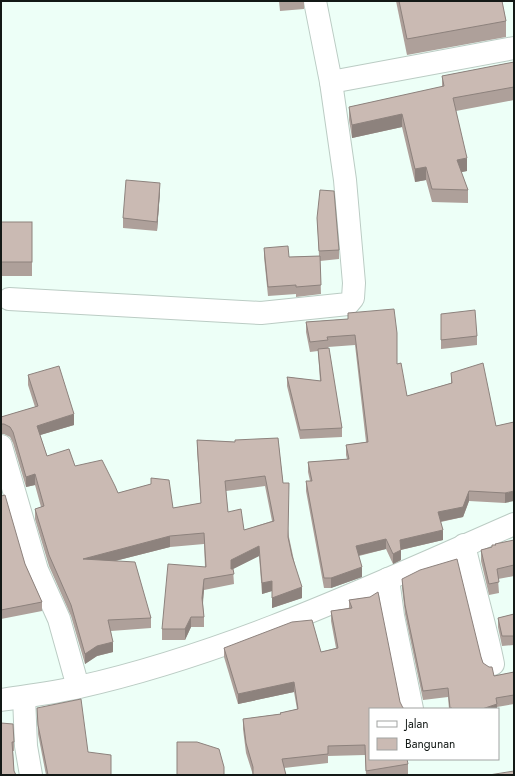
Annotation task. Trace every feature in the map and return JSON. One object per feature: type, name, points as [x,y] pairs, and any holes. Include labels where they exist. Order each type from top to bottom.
[{"type":"street","points":[[9,299],[261,313],[348,304],[353,298],[354,283],[345,180],[331,82],[315,1]]},
{"type":"street","points":[[331,82],[514,48]]},
{"type":"street","points":[[1,446],[37,570],[59,619],[78,687]]},
{"type":"street","points":[[1,700],[78,687],[130,674],[208,650],[285,622],[514,524]]},
{"type":"street","points":[[464,545],[478,604],[486,629],[493,664]]},
{"type":"street","points":[[388,579],[393,616],[412,708]]},
{"type":"street","points":[[24,697],[26,746],[31,775]]},
{"type":"building","points":[[399,1],[502,1],[506,21],[407,39]]},
{"type":"building","points":[[514,62],[514,87],[453,98],[467,158],[457,160],[468,190],[432,189],[426,167],[415,169],[402,114],[352,125],[349,107],[444,86],[442,76]]},
{"type":"building","points":[[126,180],[160,183],[157,222],[123,218]]},
{"type":"building","points":[[320,190],[334,191],[339,250],[319,251],[317,218]]},
{"type":"building","points":[[1,222],[32,222],[32,262],[1,262]]},
{"type":"building","points":[[288,246],[289,257],[320,256],[321,285],[268,287],[264,248]]},
{"type":"building","points":[[394,309],[397,333],[397,364],[401,363],[407,396],[452,383],[451,373],[483,363],[496,426],[514,422],[514,491],[505,493],[469,491],[463,507],[438,512],[443,530],[400,540],[401,550],[393,554],[386,539],[356,546],[362,567],[331,578],[324,578],[306,481],[312,481],[308,462],[349,459],[346,445],[368,442],[355,335],[327,337],[328,340],[310,342],[306,322],[348,319],[348,313]]},
{"type":"building","points":[[475,310],[477,336],[441,340],[441,314]]},
{"type":"building","points":[[329,348],[342,428],[300,430],[287,377],[321,381],[318,349]]},
{"type":"building","points":[[59,366],[74,414],[37,426],[47,456],[69,449],[75,466],[102,460],[118,493],[151,484],[151,478],[169,480],[173,508],[201,503],[197,440],[235,442],[235,440],[278,438],[283,483],[289,483],[288,537],[292,556],[302,587],[272,598],[272,581],[262,583],[259,546],[231,560],[231,569],[233,569],[234,574],[204,579],[202,598],[204,617],[191,617],[185,629],[162,629],[168,564],[206,567],[204,533],[170,536],[83,559],[135,562],[151,618],[108,620],[113,642],[97,646],[85,654],[71,605],[49,555],[35,509],[44,506],[35,474],[26,477],[13,432],[10,427],[1,424],[1,417],[38,406],[28,375]],"holes":[[[265,476],[274,521],[244,530],[241,509],[228,512],[225,481]]]},
{"type":"building","points":[[5,495],[25,564],[42,602],[1,610],[1,496]]},
{"type":"building","points":[[514,540],[514,565],[497,569],[499,582],[489,584],[481,550],[492,547],[492,545],[496,545],[495,544]]},
{"type":"building","points":[[457,559],[483,663],[489,667],[492,667],[494,676],[514,672],[514,695],[496,698],[497,704],[485,708],[450,708],[448,688],[423,691],[405,605],[402,579],[420,570]]},
{"type":"building","points":[[378,592],[400,702],[403,708],[369,708],[369,760],[407,760],[408,764],[366,771],[365,745],[328,746],[328,754],[282,759],[286,775],[253,775],[253,767],[246,743],[243,719],[281,714],[280,713],[298,709],[294,682],[238,694],[224,648],[292,622],[312,620],[321,652],[338,648],[331,611],[352,608],[349,600],[370,597]]},
{"type":"building","points":[[514,614],[514,636],[502,636],[498,618]]},
{"type":"building","points":[[81,699],[88,752],[111,755],[111,775],[48,775],[38,725],[37,708]]},
{"type":"building","points":[[1,723],[13,724],[14,742],[12,742],[14,771],[16,775],[1,775]]},
{"type":"building","points":[[177,742],[197,742],[219,749],[224,767],[224,775],[177,775]]},
{"type":"building","points":[[514,771],[514,775],[489,775]]}]
